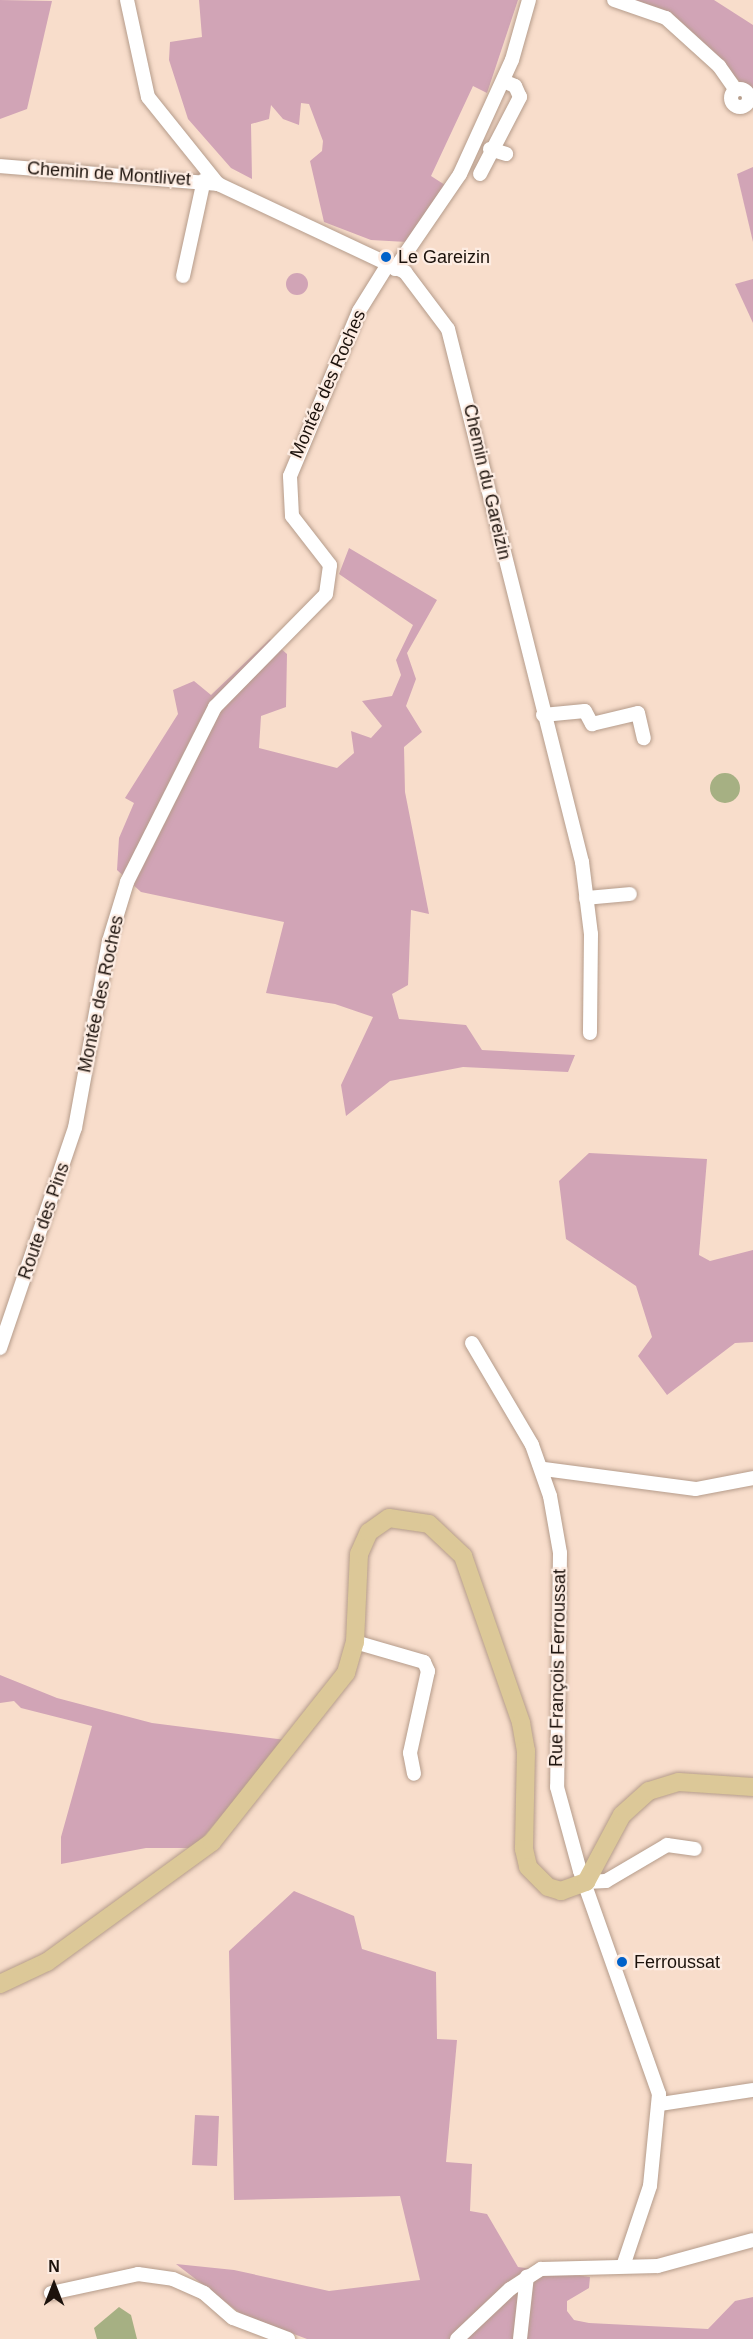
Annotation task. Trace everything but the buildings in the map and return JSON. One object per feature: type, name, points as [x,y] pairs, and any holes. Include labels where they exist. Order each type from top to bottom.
[{"type":"main road","points":[[0,1984],[47,1962],[212,1842],[346,1673],[355,1642],[359,1554],[369,1532],[389,1518],[408,1518],[452,1540],[463,1556],[521,1723],[528,1867],[548,1887],[561,1891],[586,1882],[622,1815],[649,1791],[679,1782],[753,1787]]},
{"type":"street","points":[[127,0],[148,97],[211,182],[183,276]]},
{"type":"street","name":"Montée des Roches","points":[[75,1128],[109,940],[127,882],[215,707],[326,594],[330,565],[292,516],[290,476],[359,311],[460,174],[503,81],[529,0]]},
{"type":"street","points":[[614,0],[666,18],[718,66],[736,90]]},
{"type":"street","points":[[480,174],[490,149],[520,97],[515,86],[503,81]]},
{"type":"street","points":[[490,149],[506,154]]},
{"type":"street","name":"Chemin de Montlivet","points":[[0,166],[211,182]]},
{"type":"street","name":"Chemin du Gareizin","points":[[211,182],[405,272],[433,303],[460,367],[543,715],[582,862],[591,934],[590,1033]]},
{"type":"street","points":[[543,715],[585,711],[592,724],[638,713],[644,738]]},
{"type":"street","points":[[586,898],[630,894]]},
{"type":"street","name":"Route des Pins","points":[[0,1348],[75,1128]]},
{"type":"street","name":"Rue François Ferroussat","points":[[472,1343],[544,1469],[560,1553],[557,1787],[660,2104],[650,2186],[623,2266]]},
{"type":"street","points":[[544,1469],[687,1489],[753,1478]]},
{"type":"street","points":[[355,1642],[424,1662],[428,1671],[410,1753],[414,1774]]},
{"type":"street","points":[[586,1882],[606,1881],[667,1845],[695,1849]]},
{"type":"street","points":[[660,2104],[753,2090]]},
{"type":"street","points":[[457,2339],[527,2276],[560,2265],[658,2266],[753,2240]]},
{"type":"street","points":[[51,2293],[138,2274],[173,2279],[204,2293],[233,2318],[288,2339]]},
{"type":"street","points":[[520,2339],[527,2276]]},
{"type":"shaded area","points":[[0,0],[52,1],[27,109],[0,119]]},
{"type":"shaded area","points":[[199,0],[518,0],[487,93],[473,86],[431,176],[445,185],[407,242],[371,240],[324,222],[310,161],[322,151],[323,141],[309,104],[301,103],[299,125],[283,119],[271,105],[269,119],[251,124],[252,179],[231,168],[188,119],[169,60],[170,42],[202,37]]},
{"type":"shaded area","points":[[625,0],[714,0],[753,25],[753,94],[670,15]]},
{"type":"shaded area","points":[[753,167],[753,242],[737,174]]},
{"type":"shaded area","points":[[297,273],[305,276],[308,284],[305,292],[297,295],[289,292],[286,284],[289,276]]},
{"type":"shaded area","points":[[753,279],[753,323],[735,284]]},
{"type":"shaded area","points":[[349,548],[437,600],[407,653],[416,679],[406,706],[422,732],[404,747],[405,792],[429,914],[411,910],[408,985],[392,994],[399,1019],[466,1025],[482,1050],[575,1055],[568,1072],[463,1067],[390,1081],[346,1116],[341,1085],[373,1017],[335,1004],[266,993],[284,922],[141,892],[117,870],[119,838],[134,803],[125,798],[178,714],[173,690],[194,681],[211,695],[270,639],[287,654],[286,707],[261,716],[259,748],[337,768],[354,753],[351,731],[371,738],[382,726],[362,701],[392,696],[401,675],[396,660],[413,625],[339,574]]},
{"type":"shaded area","points":[[725,773],[736,777],[740,788],[736,799],[725,803],[714,799],[710,788],[714,777]]},
{"type":"shaded area","points":[[589,1153],[707,1159],[699,1255],[710,1261],[753,1250],[753,1342],[735,1343],[667,1395],[638,1356],[652,1337],[636,1286],[566,1239],[559,1181]]},
{"type":"shaded area","points":[[0,1675],[57,1698],[152,1723],[286,1740],[194,1848],[146,1848],[61,1864],[61,1837],[92,1726],[21,1708],[14,1701],[0,1703]]},
{"type":"shaded area","points":[[294,1891],[354,1916],[362,1949],[436,1972],[437,2039],[457,2040],[446,2162],[472,2164],[470,2211],[487,2214],[518,2267],[590,2277],[589,2288],[567,2301],[567,2311],[574,2320],[589,2323],[708,2329],[735,2301],[753,2297],[753,2339],[307,2339],[241,2314],[176,2264],[234,2270],[329,2291],[420,2280],[400,2196],[234,2200],[229,1951]]},
{"type":"shaded area","points":[[195,2115],[219,2116],[217,2166],[192,2165]]},
{"type":"shaded area","points":[[119,2307],[131,2315],[137,2339],[97,2339],[94,2328]]},
{"type":"place","name":"Le Gareizin","points":[[386,257]]},
{"type":"place","name":"Ferroussat","points":[[622,1962]]}]
